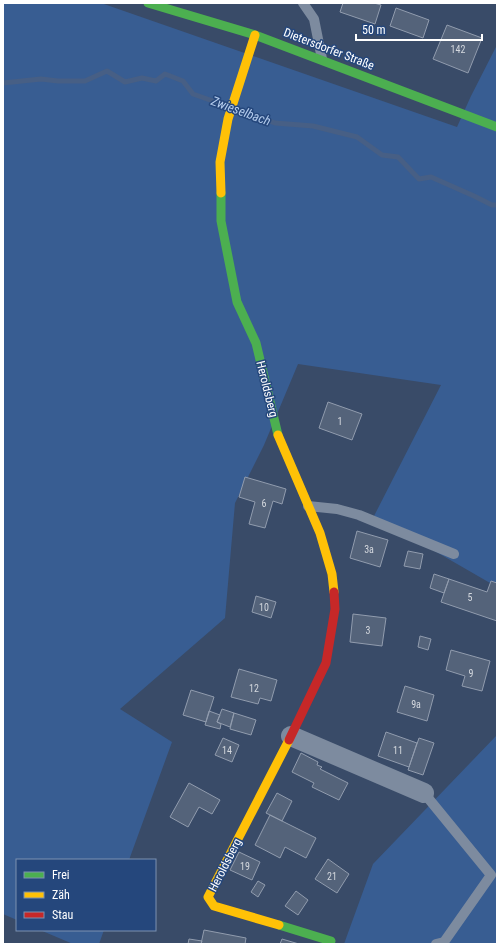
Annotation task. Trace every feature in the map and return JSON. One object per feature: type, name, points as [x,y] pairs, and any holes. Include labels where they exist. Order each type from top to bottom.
[{"type":"street","name":"Dietersdorfer Straße","points":[[148,3],[255,35],[322,59],[497,127]]},
{"type":"street","name":"Heroldsberg","points":[[255,35],[228,119],[220,162],[220,221],[237,302],[256,343],[279,439],[320,533],[332,574],[335,609],[326,663],[291,736],[208,897],[214,906],[336,942]]},
{"type":"street","points":[[291,736],[424,793]]},
{"type":"lane","points":[[303,3],[314,19],[322,59]]},
{"type":"lane","points":[[308,506],[338,509],[359,515],[454,554]]},
{"type":"lane","points":[[424,793],[494,873],[444,942],[436,944]]},
{"type":"shaded area","points":[[3,3],[101,3],[457,127],[497,45],[497,587],[374,516],[441,385],[298,364],[264,445],[235,503],[225,618],[120,709],[172,742],[129,859],[16,859],[16,920],[3,914]]},
{"type":"shaded area","points":[[497,735],[497,944],[344,944],[373,864]]},
{"type":"shaded area","points":[[42,931],[104,931],[99,944],[73,944]]},
{"type":"building","points":[[343,3],[374,3],[381,5],[375,24],[340,12]]},
{"type":"building","points":[[396,8],[429,20],[423,38],[390,26]]},
{"type":"building","points":[[447,25],[482,38],[468,73],[433,59]]},
{"type":"building","points":[[328,402],[362,414],[352,440],[319,428]]},
{"type":"building","points":[[245,477],[286,489],[282,504],[273,501],[265,528],[249,524],[255,502],[239,497]]},
{"type":"building","points":[[357,531],[388,540],[380,567],[350,558]]},
{"type":"building","points":[[408,551],[423,554],[420,569],[404,566]]},
{"type":"building","points":[[434,574],[449,579],[444,593],[430,588]]},
{"type":"building","points":[[449,579],[487,592],[491,581],[497,583],[497,621],[441,602]]},
{"type":"building","points":[[256,596],[276,602],[271,618],[252,612]]},
{"type":"building","points":[[353,614],[386,618],[382,646],[350,642]]},
{"type":"building","points":[[420,636],[431,639],[428,650],[418,647]]},
{"type":"building","points":[[451,650],[490,661],[482,691],[462,686],[465,676],[446,670]]},
{"type":"building","points":[[239,669],[277,680],[271,701],[260,698],[258,704],[231,697]]},
{"type":"building","points":[[405,686],[434,695],[427,721],[397,712]]},
{"type":"building","points":[[191,690],[214,697],[206,722],[183,715]]},
{"type":"building","points":[[222,709],[234,713],[230,727],[217,722]]},
{"type":"building","points":[[209,711],[220,715],[217,722],[221,724],[220,729],[205,725]]},
{"type":"building","points":[[234,713],[256,720],[251,735],[230,729]]},
{"type":"building","points":[[386,732],[417,743],[409,767],[378,756]]},
{"type":"building","points":[[223,738],[239,745],[232,762],[215,755]]},
{"type":"building","points":[[419,738],[434,743],[423,775],[408,770]]},
{"type":"building","points":[[301,753],[318,762],[317,765],[322,767],[320,769],[348,783],[339,800],[312,787],[314,783],[292,772]]},
{"type":"building","points":[[189,783],[220,800],[212,814],[199,807],[188,827],[170,817]]},
{"type":"building","points":[[277,793],[292,801],[282,821],[266,813]]},
{"type":"building","points":[[270,815],[316,838],[306,858],[285,847],[280,858],[255,845]]},
{"type":"building","points":[[239,852],[260,862],[252,880],[230,870]]},
{"type":"building","points":[[328,859],[349,874],[337,893],[315,879]]},
{"type":"building","points":[[258,881],[265,885],[258,897],[251,892]]},
{"type":"building","points":[[296,891],[308,900],[298,915],[285,906]]},
{"type":"building","points":[[204,930],[246,938],[245,944],[201,944]]},
{"type":"building","points":[[189,939],[202,941],[201,944],[188,944]]},
{"type":"building","points":[[282,939],[299,944],[280,944]]},
{"type":"waterway","name":"Zwieselbach","points":[[3,83],[41,79],[58,81],[85,81],[107,71],[125,82],[142,78],[156,81],[165,74],[183,81],[193,94],[227,106]]},
{"type":"waterway","name":"Zwieselbach","points":[[236,109],[275,123],[313,126],[357,137],[382,155],[398,157],[419,179],[431,177],[492,205],[497,205]]},
{"type":"traffic: fast","points":[[148,3],[255,35],[497,127]]},
{"type":"traffic: fast","points":[[221,193],[221,221],[237,302],[256,343],[278,435]]},
{"type":"traffic: fast","points":[[279,925],[331,941]]},
{"type":"traffic: slow","points":[[221,193],[220,162],[228,119],[255,35]]},
{"type":"traffic: slow","points":[[278,435],[320,533],[332,574],[334,592]]},
{"type":"traffic: slow","points":[[279,925],[214,906],[208,897],[289,740]]},
{"type":"traffic: jam","points":[[289,740],[326,663],[335,609],[334,592]]}]
